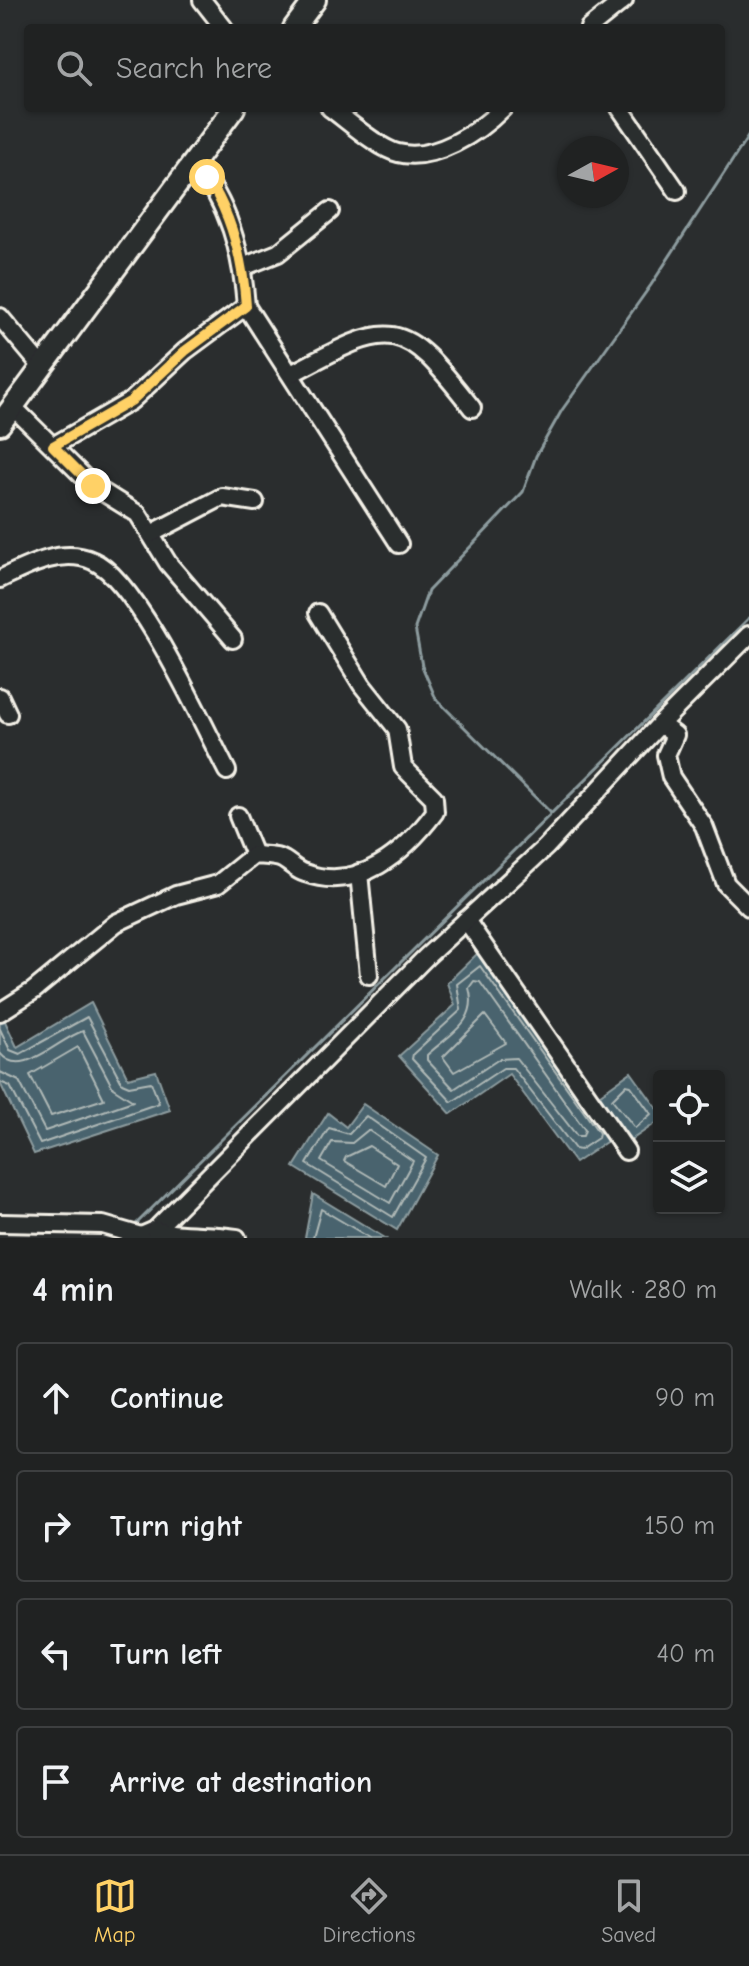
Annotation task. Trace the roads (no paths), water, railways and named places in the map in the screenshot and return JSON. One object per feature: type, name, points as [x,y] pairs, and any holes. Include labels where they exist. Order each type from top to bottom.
[{"type":"main road","points":[[297,24],[315,0]]},
{"type":"main road","points":[[0,424],[231,112]]},
{"type":"street","points":[[202,0],[221,24]]},
{"type":"street","points":[[594,24],[624,0]]},
{"type":"street","points":[[336,112],[396,153],[432,154],[489,122],[499,112]]},
{"type":"street","points":[[623,112],[677,191]]},
{"type":"street","points":[[194,162],[218,194],[243,267],[246,306],[293,373],[399,544]]},
{"type":"street","points":[[243,267],[278,253],[330,211]]},
{"type":"street","points":[[53,446],[131,401],[185,351],[246,306]]},
{"type":"street","points":[[0,317],[42,367]]},
{"type":"street","points":[[293,373],[363,338],[388,334],[409,338],[437,362],[472,408]]},
{"type":"street","points":[[13,407],[93,486],[138,514],[194,598],[233,639]]},
{"type":"street","points":[[151,534],[222,497],[255,502]]},
{"type":"street","points":[[0,579],[40,560],[68,557],[94,561],[139,608],[168,656],[227,771]]},
{"type":"street","points":[[0,1012],[33,991],[116,923],[176,895],[218,884],[254,855],[281,857],[303,873],[329,878],[359,873],[393,859],[416,838],[435,812],[434,798],[403,767],[397,729],[345,660],[318,613]]},
{"type":"street","points":[[148,1233],[466,920],[546,847],[660,724],[749,635]]},
{"type":"street","points":[[0,697],[8,714]]},
{"type":"street","points":[[660,724],[675,735],[666,755],[671,777],[704,826],[726,884],[749,907]]},
{"type":"street","points":[[238,816],[254,855]]},
{"type":"street","points":[[359,873],[369,975]]},
{"type":"street","points":[[466,920],[626,1151]]},
{"type":"street","points":[[0,1223],[103,1225],[148,1233],[215,1234],[237,1238]]},
{"type":"water","points":[[480,951],[612,1138],[575,1163],[509,1074],[451,1114],[399,1056],[455,1005],[447,983]]},
{"type":"water","points":[[91,1003],[128,1078],[156,1071],[170,1110],[34,1154],[0,1083],[0,1022],[4,1019],[17,1047]]},
{"type":"water","points":[[631,1072],[653,1103],[653,1125],[631,1140],[599,1095]]},
{"type":"water","points":[[363,1104],[438,1155],[397,1230],[294,1167],[328,1113],[346,1127]]},
{"type":"water","points":[[313,1194],[385,1238],[305,1238]]},
{"type":"waterway","points":[[550,812],[436,699],[422,666],[415,628],[428,591],[523,492],[536,456],[562,410],[651,285],[749,135]]},
{"type":"waterway","points":[[132,1228],[749,618]]}]
